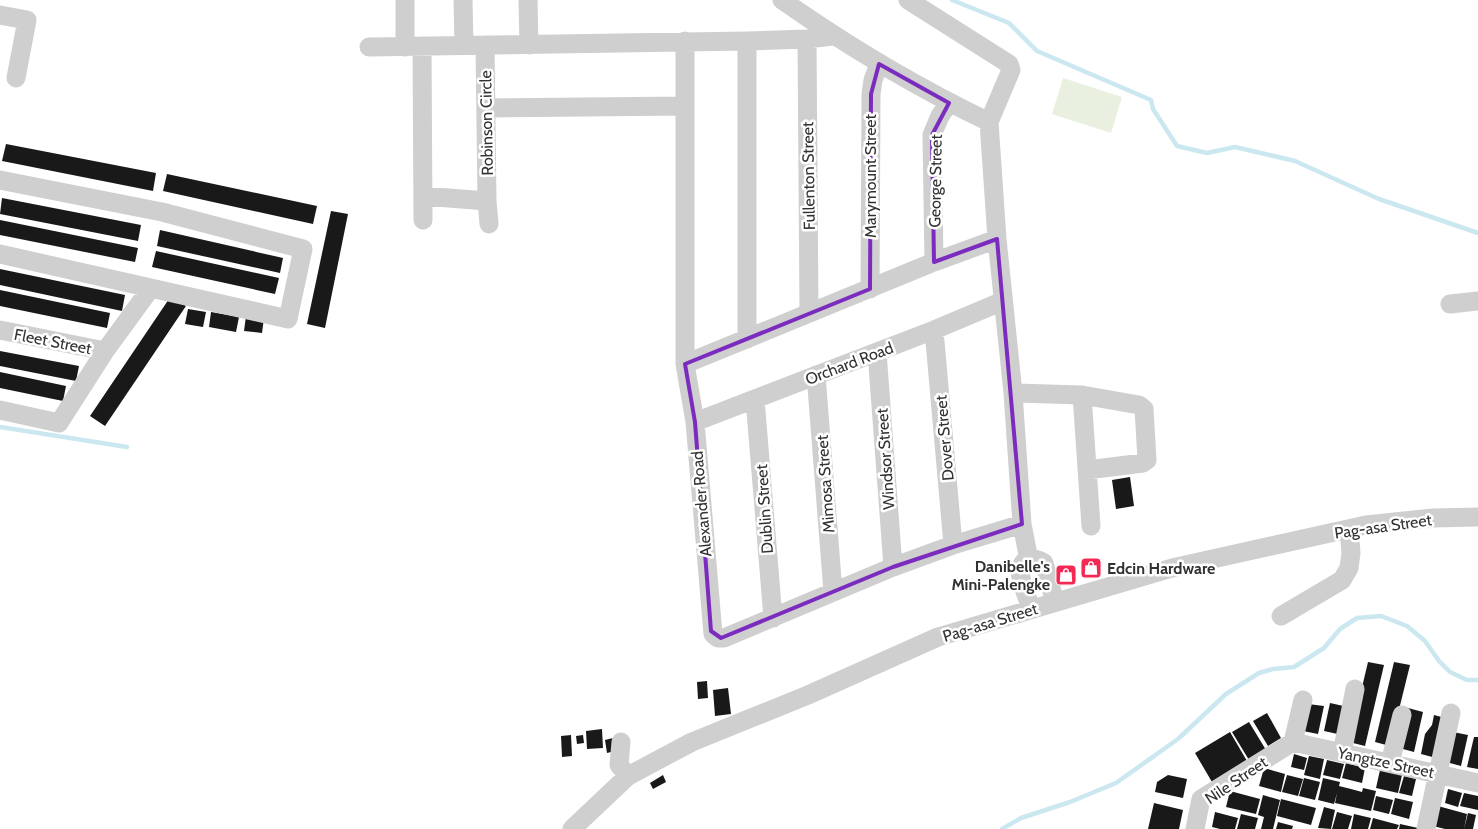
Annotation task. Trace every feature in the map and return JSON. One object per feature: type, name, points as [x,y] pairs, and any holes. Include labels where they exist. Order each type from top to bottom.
[{"type":"street","points":[[405,0],[413,46],[423,220]]},
{"type":"street","points":[[463,0],[464,44]]},
{"type":"street","points":[[528,0],[529,45]]},
{"type":"street","points":[[782,0],[833,36],[880,64],[949,103],[989,122]]},
{"type":"street","points":[[908,0],[1009,64],[1011,70],[989,122],[997,239],[1013,393],[1022,524],[1029,560]]},
{"type":"street","points":[[0,15],[27,20],[16,78]]},
{"type":"street","points":[[369,47],[747,41],[833,36]]},
{"type":"street","name":"Fullenton Street","points":[[807,39],[809,313]]},
{"type":"street","name":"Alexander Road","points":[[685,41],[685,364],[695,422],[711,631],[715,636],[724,638],[893,566],[1022,524]]},
{"type":"street","points":[[747,41],[747,339]]},
{"type":"street","name":"Robinson Circle","points":[[485,45],[489,224]]},
{"type":"street","name":"Marymount Street","points":[[870,289],[871,94],[873,80],[880,64]]},
{"type":"street","name":"George Street","points":[[934,262],[932,135],[940,116],[949,103]]},
{"type":"street","points":[[486,108],[684,106]]},
{"type":"street","points":[[0,180],[162,212],[303,249],[288,319],[0,254]]},
{"type":"street","name":"Robinson Circle","points":[[423,196],[487,201]]},
{"type":"street","points":[[685,364],[934,262],[997,239]]},
{"type":"street","points":[[0,410],[59,423],[105,351],[150,288]]},
{"type":"street","name":"Orchard Road","points":[[695,422],[934,330],[1003,301]]},
{"type":"street","points":[[1450,304],[1478,301]]},
{"type":"street","name":"Fleet Street","points":[[0,330],[105,351]]},
{"type":"street","name":"Dover Street","points":[[934,330],[953,545]]},
{"type":"street","name":"Windsor Street","points":[[877,352],[893,566]]},
{"type":"street","name":"Mimosa Street","points":[[816,375],[833,592]]},
{"type":"street","points":[[1013,393],[1082,396],[1140,405],[1144,409],[1147,460],[1143,463],[1088,470]]},
{"type":"street","points":[[1082,396],[1091,526]]},
{"type":"street","name":"Dublin Street","points":[[755,399],[773,618]]},
{"type":"street","name":"Pag-asa Street","points":[[572,829],[628,776],[692,742],[938,637],[1172,568],[1366,526],[1433,518],[1478,516]]},
{"type":"street","points":[[1281,616],[1342,580],[1349,568],[1351,552],[1349,529]]},
{"type":"street","points":[[1031,609],[1019,572],[1023,563],[1029,560],[1035,559],[1044,563],[1055,602]]},
{"type":"street","points":[[1342,753],[1355,689]]},
{"type":"street","points":[[1293,742],[1303,700]]},
{"type":"street","points":[[1430,828],[1438,774],[1451,713]]},
{"type":"street","points":[[1390,763],[1402,715]]},
{"type":"street","points":[[622,742],[618,765],[628,776]]},
{"type":"street","name":"Yangtze Street","points":[[1293,742],[1478,782]]},
{"type":"street","name":"Nile Street","points":[[1198,828],[1201,799],[1293,742]]},
{"type":"highlighted area","points":[[879,64],[949,103],[932,135],[934,262],[997,239],[1022,524],[893,567],[721,638],[711,631],[695,422],[685,364],[870,289],[871,94]]},
{"type":"green space","points":[[1063,78],[1122,97],[1111,133],[1052,114]]},
{"type":"building","points":[[6,144],[156,173],[153,191],[2,161]]},
{"type":"building","points":[[167,174],[317,206],[313,224],[163,191]]},
{"type":"building","points":[[2,198],[141,225],[138,241],[0,214]]},
{"type":"building","points":[[331,211],[348,214],[325,328],[307,324]]},
{"type":"building","points":[[0,220],[138,248],[135,262],[0,235]]},
{"type":"building","points":[[160,230],[283,258],[280,273],[157,246]]},
{"type":"building","points":[[156,251],[279,278],[275,294],[152,267]]},
{"type":"building","points":[[0,269],[125,295],[122,311],[0,285]]},
{"type":"building","points":[[0,290],[110,313],[107,328],[0,306]]},
{"type":"building","points":[[171,296],[186,306],[105,426],[90,416]]},
{"type":"building","points":[[188,309],[206,312],[203,327],[185,324]]},
{"type":"building","points":[[211,312],[239,317],[236,332],[209,327]]},
{"type":"building","points":[[246,316],[264,318],[262,333],[244,331]]},
{"type":"building","points":[[0,351],[79,366],[76,381],[0,366]]},
{"type":"building","points":[[0,372],[66,386],[63,401],[0,388]]},
{"type":"building","points":[[1130,477],[1134,506],[1116,509],[1112,480]]},
{"type":"building","points":[[1368,662],[1384,665],[1365,746],[1349,742]]},
{"type":"building","points":[[1394,662],[1410,665],[1390,746],[1375,742]]},
{"type":"building","points":[[707,681],[708,698],[698,699],[697,682]]},
{"type":"building","points":[[728,688],[731,714],[715,716],[713,690]]},
{"type":"building","points":[[1330,703],[1348,707],[1342,735],[1324,731]]},
{"type":"building","points":[[1308,704],[1324,706],[1318,734],[1303,731]]},
{"type":"building","points":[[1408,708],[1423,712],[1414,752],[1399,748]]},
{"type":"building","points":[[1267,713],[1281,738],[1268,746],[1253,721]]},
{"type":"building","points":[[1434,715],[1449,719],[1436,758],[1421,754],[1425,734],[1432,725]]},
{"type":"building","points":[[1249,722],[1266,750],[1249,760],[1232,732]]},
{"type":"building","points":[[602,729],[603,748],[587,749],[586,731]]},
{"type":"building","points":[[1230,732],[1247,761],[1212,782],[1195,753]]},
{"type":"building","points":[[1453,732],[1468,735],[1461,766],[1446,762]]},
{"type":"building","points":[[571,735],[572,756],[562,757],[561,736]]},
{"type":"building","points":[[583,735],[584,743],[577,744],[576,736]]},
{"type":"building","points":[[1474,737],[1478,737],[1478,769],[1467,767]]},
{"type":"building","points":[[613,738],[615,751],[607,753],[605,740]]},
{"type":"building","points":[[1294,754],[1307,758],[1304,770],[1291,767]]},
{"type":"building","points":[[1309,756],[1324,759],[1320,779],[1304,775]]},
{"type":"building","points":[[1327,760],[1344,764],[1340,779],[1323,775]]},
{"type":"building","points":[[1346,763],[1365,768],[1362,783],[1342,778]]},
{"type":"building","points":[[1264,768],[1285,774],[1281,792],[1259,786]]},
{"type":"building","points":[[1380,770],[1402,775],[1398,793],[1376,788]]},
{"type":"building","points":[[663,775],[666,782],[653,789],[650,783]]},
{"type":"building","points":[[1168,775],[1187,779],[1183,798],[1155,792],[1157,782]]},
{"type":"building","points":[[1287,775],[1303,779],[1298,796],[1282,792]]},
{"type":"building","points":[[1404,776],[1416,779],[1412,796],[1399,793]]},
{"type":"building","points":[[1304,778],[1320,782],[1315,800],[1299,796]]},
{"type":"building","points":[[1323,778],[1340,782],[1339,786],[1362,792],[1363,788],[1376,791],[1371,811],[1335,803],[1337,793],[1334,804],[1318,800]]},
{"type":"building","points":[[1448,789],[1462,793],[1458,807],[1445,803]]},
{"type":"building","points":[[1230,791],[1260,799],[1256,814],[1226,807]]},
{"type":"building","points":[[1464,793],[1478,796],[1478,810],[1460,806]]},
{"type":"building","points":[[1263,795],[1280,800],[1273,829],[1261,829],[1264,817],[1258,815]]},
{"type":"building","points":[[1376,796],[1393,800],[1389,814],[1373,810]]},
{"type":"building","points":[[1395,798],[1413,802],[1409,819],[1391,814]]},
{"type":"building","points":[[1281,799],[1316,808],[1311,825],[1277,816]]},
{"type":"building","points":[[1154,803],[1183,810],[1179,829],[1148,829]]},
{"type":"building","points":[[1438,806],[1467,814],[1464,829],[1445,829],[1433,826]]},
{"type":"building","points":[[1324,807],[1335,810],[1331,829],[1318,828]]},
{"type":"building","points":[[1215,812],[1238,818],[1235,829],[1212,827]]},
{"type":"building","points":[[1337,812],[1352,816],[1348,829],[1332,829]]},
{"type":"building","points":[[1468,813],[1476,815],[1473,829],[1464,829]]},
{"type":"building","points":[[1241,814],[1258,818],[1255,829],[1237,829]]},
{"type":"building","points":[[1354,814],[1371,818],[1368,829],[1351,829]]},
{"type":"building","points":[[1373,818],[1399,825],[1397,829],[1370,829]]},
{"type":"building","points":[[1278,822],[1293,826],[1292,829],[1276,829]]},
{"type":"building","points":[[1400,824],[1418,828],[1418,829],[1399,829]]},
{"type":"waterway","points":[[952,0],[1009,23],[1037,51],[1151,100],[1153,109],[1177,146],[1207,153],[1235,147],[1295,161],[1379,199],[1478,233]]},
{"type":"waterway","points":[[0,427],[127,447]]},
{"type":"waterway","points":[[1002,829],[1021,818],[1070,802],[1116,783],[1178,739],[1226,694],[1259,673],[1273,669],[1294,667],[1324,648],[1340,629],[1357,618],[1381,616],[1407,626],[1425,641],[1439,661],[1450,672],[1467,680],[1478,680]]},
{"type":"place","name":"Edcin Hardware","points":[[1091,568]]},
{"type":"place","name":"Danibelle's Mini-Palengke","points":[[1066,575]]}]
